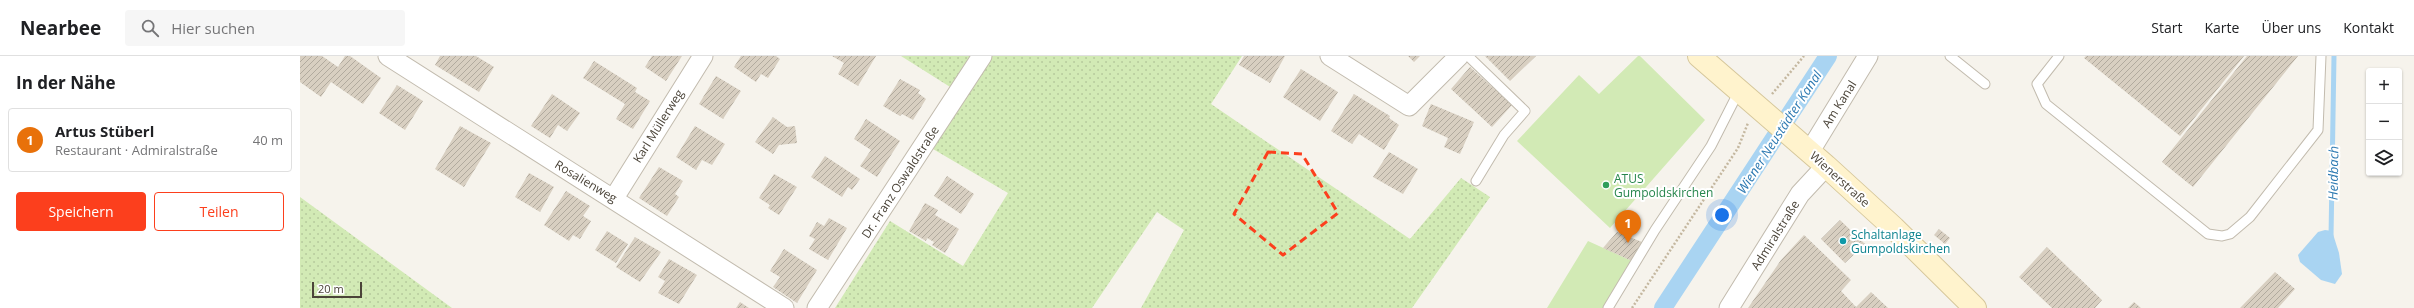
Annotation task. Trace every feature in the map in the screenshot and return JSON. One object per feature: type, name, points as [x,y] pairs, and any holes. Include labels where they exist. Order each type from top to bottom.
[{"type":"street","name":"Rosalienweg","points":[[388,56],[492,124],[614,198],[784,308]]},
{"type":"street","name":"Karl Müllerweg","points":[[614,198],[704,56]]},
{"type":"street","name":"Dr. Franz Oswaldstraße","points":[[817,308],[982,56]]},
{"type":"street","points":[[1330,56],[1409,106],[1459,56]]},
{"type":"street","name":"Wienerstraße","points":[[1699,56],[1826,166],[1894,228],[1975,308]]},
{"type":"street","name":"Am Kanal","points":[[1803,146],[1868,56]]},
{"type":"street","name":"Admiralstraße","points":[[1729,308],[1800,194],[1826,166]]},
{"type":"lane","points":[[1468,56],[1525,111],[1504,135],[1476,181]]},
{"type":"lane","points":[[1950,56],[1985,84]]},
{"type":"lane","points":[[2059,56],[2037,84],[2046,104],[2208,234],[2222,236],[2234,232],[2250,217],[2318,130],[2321,56]]},
{"type":"lane","points":[[1608,308],[1655,230],[1711,146],[1739,91]]},
{"type":"path","points":[[1632,308],[1738,148],[1747,124],[1762,110],[1804,56]]},
{"type":"highlighted area","points":[[1268,152],[1302,154],[1338,213],[1283,255],[1234,214]]},
{"type":"green space","points":[[901,56],[1242,56],[1211,104],[1410,239],[1461,178],[1490,197],[1412,308],[1141,308],[1184,230],[1157,212],[1092,308],[835,308],[890,221],[963,266],[1008,193],[933,149],[966,97]]},
{"type":"green space","name":"ATUS Gumpoldskirchen","points":[[1638,56],[1640,56],[1705,120],[1610,228],[1517,141],[1579,75],[1599,94]]},
{"type":"green space","points":[[300,197],[452,308],[300,308]]},
{"type":"green space","points":[[1588,241],[1632,261],[1603,308],[1547,308]]},
{"type":"water","points":[[2325,230],[2332,231],[2339,253],[2342,274],[2335,284],[2321,280],[2300,262],[2298,255],[2318,232]]},
{"type":"building","points":[[300,56],[322,56],[338,67],[345,56],[350,56],[381,78],[363,104],[331,82],[321,97],[300,82]]},
{"type":"building","points":[[440,56],[476,56],[494,67],[479,92],[435,65]]},
{"type":"building","points":[[652,56],[682,56],[666,81],[645,67]]},
{"type":"building","points":[[741,56],[776,56],[780,59],[768,78],[761,74],[756,82],[734,67]]},
{"type":"building","points":[[832,56],[876,56],[858,86],[838,74],[844,63]]},
{"type":"building","points":[[1244,56],[1285,56],[1270,83],[1239,65]]},
{"type":"building","points":[[1408,56],[1420,56],[1414,62]]},
{"type":"building","points":[[1485,56],[1536,56],[1510,81]]},
{"type":"building","points":[[2086,56],[2244,56],[2180,136],[2084,58]]},
{"type":"building","points":[[2247,56],[2298,56],[2193,187],[2162,162]]},
{"type":"building","points":[[594,61],[637,88],[635,92],[650,101],[633,129],[616,119],[625,104],[583,78]]},
{"type":"building","points":[[1470,67],[1512,105],[1492,127],[1451,89]]},
{"type":"building","points":[[1301,69],[1338,92],[1320,121],[1283,97]]},
{"type":"building","points":[[716,76],[741,91],[723,119],[699,104]]},
{"type":"building","points":[[900,79],[920,90],[918,93],[926,99],[913,120],[902,114],[900,116],[883,106]]},
{"type":"building","points":[[397,85],[423,101],[405,130],[379,113]]},
{"type":"building","points":[[552,94],[580,113],[567,131],[558,125],[550,138],[531,126]]},
{"type":"building","points":[[1354,94],[1390,116],[1389,118],[1399,125],[1384,150],[1359,134],[1352,144],[1331,131]]},
{"type":"building","points":[[1431,104],[1474,122],[1460,154],[1444,147],[1448,138],[1422,126]]},
{"type":"building","points":[[773,117],[787,127],[795,126],[797,143],[779,145],[773,154],[755,142]]},
{"type":"building","points":[[866,119],[900,141],[877,177],[860,166],[871,150],[854,139]]},
{"type":"building","points":[[460,126],[491,143],[464,187],[435,169]]},
{"type":"building","points":[[695,126],[725,144],[712,165],[702,160],[696,170],[676,157]]},
{"type":"building","points":[[1389,152],[1418,169],[1403,194],[1373,177]]},
{"type":"building","points":[[825,156],[860,179],[852,190],[848,187],[842,197],[811,177]]},
{"type":"building","points":[[659,167],[683,181],[675,194],[679,197],[667,216],[639,198]]},
{"type":"building","points":[[529,173],[554,187],[540,212],[515,197]]},
{"type":"building","points":[[774,174],[797,187],[779,215],[768,208],[770,205],[759,198]]},
{"type":"building","points":[[947,176],[974,194],[961,214],[934,196]]},
{"type":"building","points":[[566,191],[590,206],[583,216],[591,221],[580,239],[573,235],[569,241],[544,225]]},
{"type":"building","points":[[925,203],[938,210],[935,215],[959,229],[945,253],[932,245],[934,242],[927,238],[926,241],[909,231]]},
{"type":"building","points":[[829,218],[847,228],[828,260],[809,249],[815,239],[809,236],[817,222],[824,226]]},
{"type":"building","name":"Schaltanlage Gumpoldskirchen","points":[[1840,220],[1865,244],[1845,263],[1821,239]]},
{"type":"building","points":[[1939,229],[1950,238],[1945,244],[1934,235]]},
{"type":"building","points":[[607,231],[628,244],[616,263],[595,250]]},
{"type":"building","points":[[1617,232],[1642,242],[1632,261],[1603,248]]},
{"type":"building","points":[[1804,235],[1851,280],[1841,291],[1856,307],[1871,292],[1888,308],[1748,308],[1781,260]]},
{"type":"building","points":[[635,237],[661,252],[640,282],[616,267]]},
{"type":"building","points":[[2047,247],[2102,300],[2095,308],[2052,308],[2019,277]]},
{"type":"building","points":[[784,249],[817,270],[797,303],[773,287],[780,277],[770,271]]},
{"type":"building","points":[[669,259],[697,275],[679,304],[658,293],[665,281],[658,277]]},
{"type":"building","points":[[2275,272],[2295,289],[2278,308],[2240,308]]},
{"type":"building","points":[[740,302],[749,308],[736,308]]},
{"type":"building","points":[[2134,302],[2141,308],[2128,308]]},
{"type":"waterway","name":"Wiener Neustädter Kanal","points":[[1663,308],[1828,56]]},
{"type":"waterway","name":"Heidbach","points":[[2331,237],[2334,56]]},
{"type":"place","name":"ATUS Gumpoldskirchen","points":[[1606,185]]},
{"type":"place","name":"Schaltanlage Gumpoldskirchen","points":[[1843,241]]},
{"type":"place","name":"Artus Stüberl","points":[[1628,243]]}]
